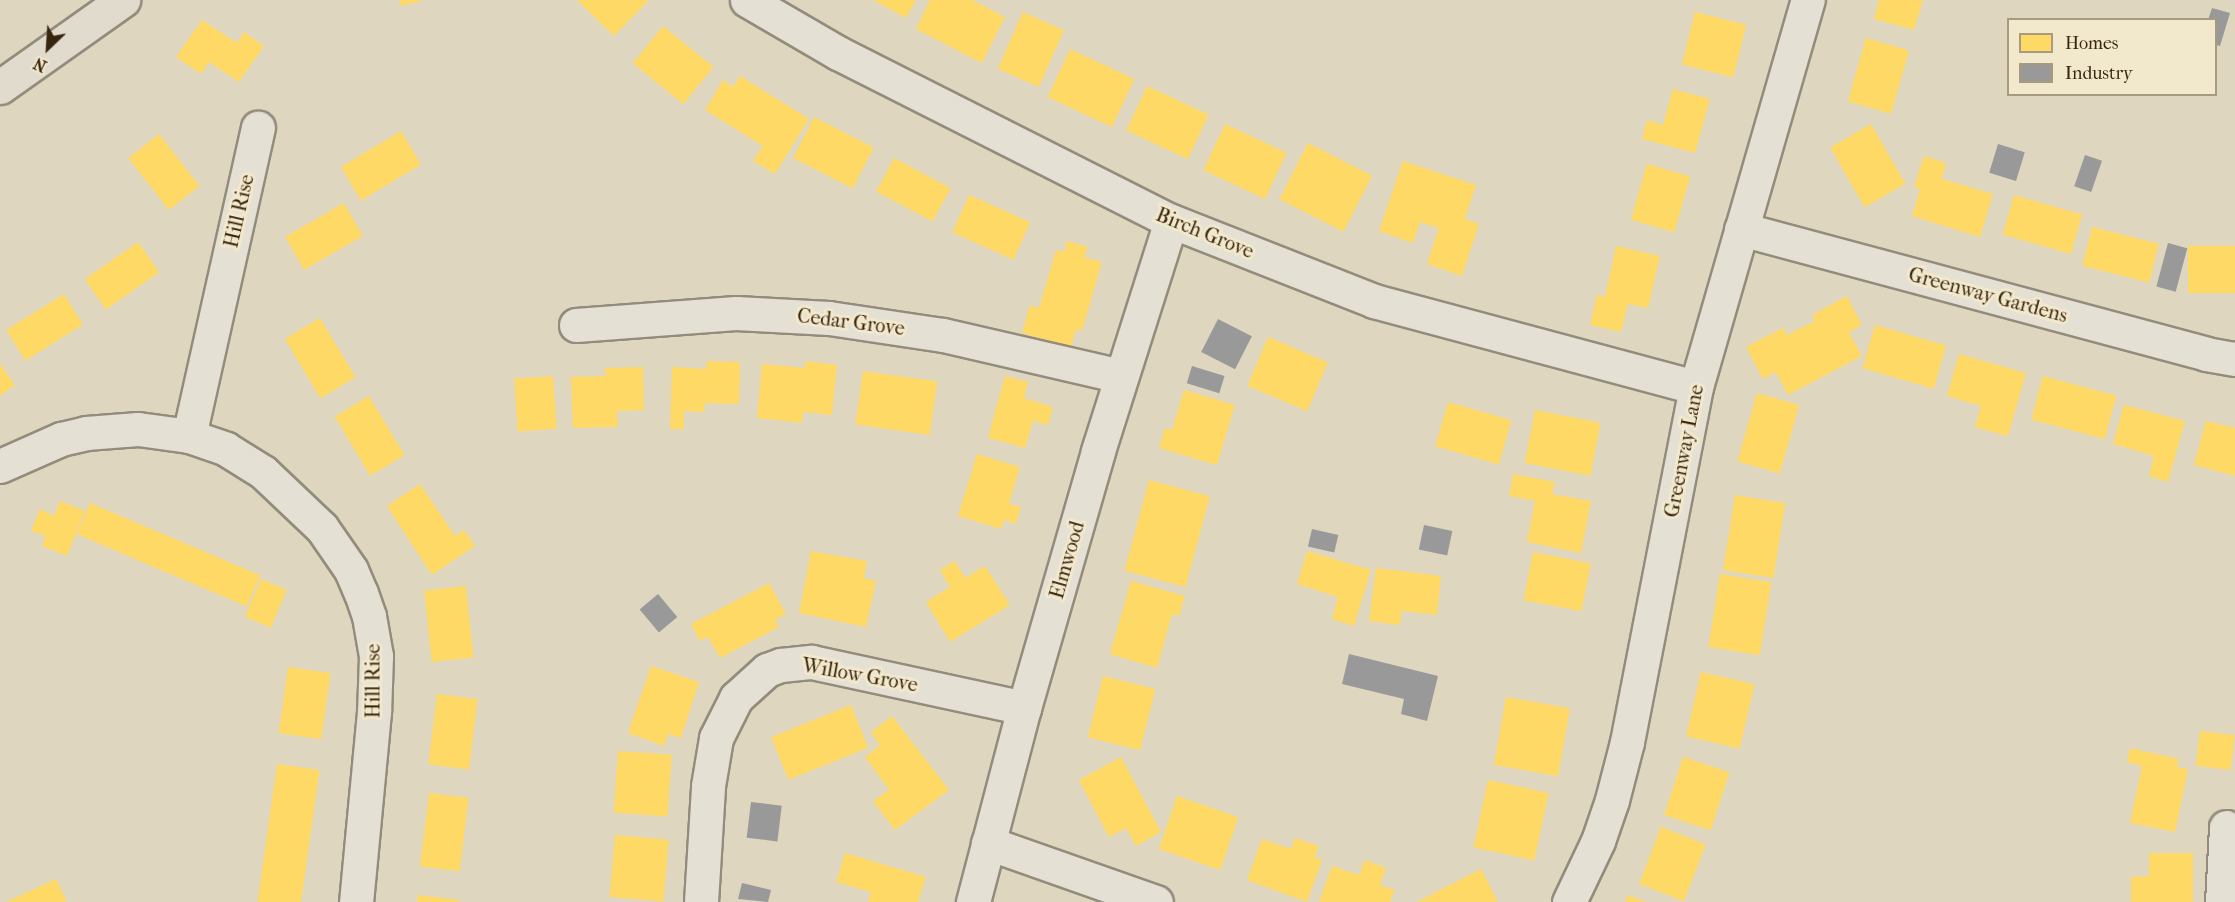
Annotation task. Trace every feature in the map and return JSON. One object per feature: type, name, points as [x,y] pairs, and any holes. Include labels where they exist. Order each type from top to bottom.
[{"type":"main road","points":[[0,87],[123,0]]},
{"type":"street","name":"Birch Grove","points":[[747,0],[838,53],[1171,221],[1374,301],[1696,387]]},
{"type":"street","name":"Greenway Lane","points":[[1569,902],[1598,841],[1627,742],[1696,387],[1808,0]]},
{"type":"street","name":"Hill Rise","points":[[189,435],[258,128]]},
{"type":"street","name":"Elmwood","points":[[973,902],[1024,708],[1120,376],[1171,221]]},
{"type":"street","name":"Greenway Gardens","points":[[1741,229],[2206,354],[2235,359]]},
{"type":"street","name":"Cedar Grove","points":[[576,325],[736,313],[829,318],[943,335],[1120,376]]},
{"type":"street","name":"Hill Rise","points":[[0,466],[61,439],[86,433],[138,429],[189,435],[226,449],[285,490],[316,521],[339,549],[361,593],[374,638],[376,674],[356,902]]},
{"type":"street","name":"Willow Grove","points":[[701,902],[708,786],[716,738],[736,698],[767,670],[780,665],[812,662],[1024,708]]},
{"type":"street","points":[[2223,902],[2226,827]]},
{"type":"street","points":[[988,843],[1156,902]]},
{"type":"building: Homes","points":[[399,0],[421,0],[421,1],[401,6]]},
{"type":"building: Homes","points":[[577,0],[649,0],[614,36]]},
{"type":"building: Homes","points":[[873,0],[916,0],[906,18]]},
{"type":"building: Homes","points":[[930,0],[972,0],[1005,17],[982,63],[916,29]]},
{"type":"building: Homes","points":[[1879,0],[1923,0],[1914,30],[1874,19]]},
{"type":"building: Homes","points":[[1023,12],[1064,30],[1039,87],[998,69]]},
{"type":"building: Homes","points":[[1695,12],[1746,25],[1733,77],[1682,64]]},
{"type":"building: Homes","points":[[202,20],[237,43],[244,32],[264,46],[239,82],[209,62],[201,74],[176,57]]},
{"type":"building: Homes","points":[[663,26],[714,67],[683,104],[633,63]]},
{"type":"building: Homes","points":[[1866,38],[1909,50],[1891,114],[1848,101]]},
{"type":"building: Homes","points":[[1070,49],[1134,79],[1112,127],[1048,97]]},
{"type":"building: Homes","points":[[740,76],[809,119],[775,174],[753,161],[763,146],[705,110],[723,80],[733,87]]},
{"type":"building: Homes","points":[[1147,86],[1209,115],[1188,159],[1126,130]]},
{"type":"building: Homes","points":[[1673,89],[1710,99],[1695,153],[1642,139],[1647,120],[1663,125]]},
{"type":"building: Homes","points":[[814,117],[874,147],[853,188],[793,158]]},
{"type":"building: Homes","points":[[1225,124],[1287,153],[1265,199],[1203,170]]},
{"type":"building: Homes","points":[[1871,124],[1906,184],[1865,207],[1830,148]]},
{"type":"building: Homes","points":[[401,131],[421,164],[361,200],[341,167]]},
{"type":"building: Homes","points":[[159,134],[200,186],[169,210],[128,158]]},
{"type":"building: Homes","points":[[1308,143],[1372,176],[1344,232],[1279,199]]},
{"type":"building: Homes","points":[[1924,156],[1946,163],[1942,179],[1993,194],[1980,237],[1912,216],[1920,189],[1914,187]]},
{"type":"building: Homes","points":[[894,158],[951,188],[933,222],[876,192]]},
{"type":"building: Homes","points":[[1403,161],[1476,185],[1465,219],[1479,224],[1462,276],[1427,264],[1439,228],[1420,222],[1413,243],[1379,231]]},
{"type":"building: Homes","points":[[1647,164],[1690,176],[1674,232],[1631,220]]},
{"type":"building: Homes","points":[[969,195],[1030,222],[1014,260],[952,232]]},
{"type":"building: Homes","points":[[2014,195],[2082,215],[2071,254],[2003,234]]},
{"type":"building: Homes","points":[[344,203],[363,236],[304,270],[285,237]]},
{"type":"building: Homes","points":[[2092,227],[2159,244],[2149,283],[2082,266]]},
{"type":"building: Homes","points":[[1067,241],[1088,247],[1084,257],[1102,262],[1082,331],[1076,329],[1071,347],[1022,333],[1030,305],[1039,308],[1056,250],[1064,252]]},
{"type":"building: Homes","points":[[138,242],[159,272],[106,310],[85,279]]},
{"type":"building: Homes","points":[[1616,246],[1660,256],[1648,308],[1628,304],[1621,332],[1590,325],[1597,295],[1605,297]]},
{"type":"building: Homes","points":[[2188,246],[2235,246],[2235,293],[2188,293]]},
{"type":"building: Homes","points":[[64,294],[83,325],[25,361],[6,330]]},
{"type":"building: Homes","points":[[1847,296],[1862,325],[1849,332],[1862,356],[1788,395],[1776,372],[1763,379],[1746,347],[1783,328],[1787,335],[1815,321],[1812,315]]},
{"type":"building: Homes","points":[[320,318],[356,377],[320,398],[285,339]]},
{"type":"building: Homes","points":[[1875,325],[1946,345],[1934,389],[1863,368]]},
{"type":"building: Homes","points":[[1268,337],[1328,362],[1307,411],[1247,386]]},
{"type":"building: Homes","points":[[1959,354],[2026,373],[2008,436],[1975,427],[1981,406],[1947,396]]},
{"type":"building: Homes","points":[[707,361],[740,362],[739,404],[705,403],[704,412],[684,411],[684,429],[670,429],[672,367],[706,369]]},
{"type":"building: Homes","points":[[805,361],[837,365],[832,415],[803,412],[802,423],[757,418],[762,364],[805,368]]},
{"type":"building: Homes","points":[[0,364],[15,385],[0,396]]},
{"type":"building: Homes","points":[[643,367],[644,410],[617,411],[618,427],[573,428],[571,377],[606,376],[605,368]]},
{"type":"building: Homes","points":[[863,371],[937,381],[930,435],[855,424]]},
{"type":"building: Homes","points":[[553,376],[557,429],[518,432],[514,379]]},
{"type":"building: Homes","points":[[1005,376],[1028,382],[1024,398],[1053,407],[1048,425],[1033,421],[1025,448],[988,438]]},
{"type":"building: Homes","points":[[2043,376],[2116,396],[2105,439],[2031,419]]},
{"type":"building: Homes","points":[[1184,390],[1235,405],[1217,465],[1159,448],[1165,428],[1172,430]]},
{"type":"building: Homes","points":[[1757,393],[1799,405],[1780,473],[1737,461]]},
{"type":"building: Homes","points":[[369,396],[405,455],[370,476],[335,417]]},
{"type":"building: Homes","points":[[1448,402],[1511,420],[1499,464],[1435,446]]},
{"type":"building: Homes","points":[[2124,405],[2185,421],[2168,482],[2149,476],[2154,456],[2113,444]]},
{"type":"building: Homes","points":[[1535,410],[1601,423],[1590,476],[1525,463]]},
{"type":"building: Homes","points":[[2206,421],[2235,428],[2235,476],[2194,465]]},
{"type":"building: Homes","points":[[977,454],[1020,467],[1009,504],[1021,507],[1016,524],[1004,520],[1001,529],[958,516]]},
{"type":"building: Homes","points":[[1513,474],[1555,482],[1552,494],[1591,501],[1581,553],[1527,542],[1535,501],[1509,496]]},
{"type":"building: Homes","points":[[1149,480],[1210,496],[1186,587],[1125,571]]},
{"type":"building: Homes","points":[[420,484],[455,536],[464,530],[475,546],[432,575],[387,506]]},
{"type":"building: Homes","points":[[1735,495],[1785,503],[1773,578],[1723,570]]},
{"type":"building: Homes","points":[[60,501],[85,511],[67,556],[42,546],[46,536],[31,531],[40,509],[54,516]]},
{"type":"building: Homes","points":[[90,503],[260,575],[247,607],[77,534]]},
{"type":"building: Homes","points":[[811,551],[867,561],[864,578],[876,581],[866,627],[799,613]]},
{"type":"building: Homes","points":[[1307,551],[1371,570],[1354,626],[1332,619],[1338,597],[1297,584]]},
{"type":"building: Homes","points":[[1533,552],[1591,563],[1582,611],[1524,600]]},
{"type":"building: Homes","points":[[955,561],[965,578],[985,566],[1010,605],[950,642],[926,602],[950,587],[940,570]]},
{"type":"building: Homes","points":[[1376,568],[1441,576],[1437,615],[1402,611],[1400,625],[1369,621]]},
{"type":"building: Homes","points":[[1720,574],[1771,582],[1760,655],[1708,647]]},
{"type":"building: Homes","points":[[261,579],[287,590],[271,628],[245,617]]},
{"type":"building: Homes","points":[[1131,581],[1185,596],[1179,616],[1172,614],[1157,668],[1110,654]]},
{"type":"building: Homes","points":[[769,583],[786,614],[775,620],[779,627],[720,658],[708,637],[700,641],[691,624]]},
{"type":"building: Homes","points":[[466,586],[474,658],[432,662],[424,590]]},
{"type":"building: Homes","points":[[651,666],[699,682],[681,738],[668,734],[664,746],[628,733]]},
{"type":"building: Homes","points":[[288,667],[331,673],[321,739],[279,733]]},
{"type":"building: Homes","points":[[1701,672],[1755,684],[1740,749],[1686,736]]},
{"type":"building: Homes","points":[[1103,676],[1155,689],[1140,750],[1088,737]]},
{"type":"building: Homes","points":[[437,694],[478,699],[469,769],[428,764]]},
{"type":"building: Homes","points":[[1506,697],[1570,708],[1558,776],[1494,765]]},
{"type":"building: Homes","points":[[851,705],[868,748],[788,780],[771,737]]},
{"type":"building: Homes","points":[[892,716],[949,790],[895,830],[873,801],[889,790],[865,757],[880,745],[871,732]]},
{"type":"building: Homes","points":[[2200,731],[2235,735],[2230,770],[2196,766]]},
{"type":"building: Homes","points":[[2130,748],[2179,759],[2177,767],[2188,769],[2175,832],[2130,823],[2142,766],[2127,762]]},
{"type":"building: Homes","points":[[618,751],[672,755],[668,817],[614,813]]},
{"type":"building: Homes","points":[[1121,757],[1161,832],[1136,846],[1126,828],[1109,837],[1079,780]]},
{"type":"building: Homes","points":[[1683,757],[1730,772],[1711,830],[1664,815]]},
{"type":"building: Homes","points":[[277,764],[320,770],[301,902],[258,902]]},
{"type":"building: Homes","points":[[1488,780],[1549,793],[1534,860],[1474,847]]},
{"type":"building: Homes","points":[[429,793],[469,798],[460,871],[420,866]]},
{"type":"building: Homes","points":[[1177,796],[1238,817],[1220,870],[1159,849]]},
{"type":"building: Homes","points":[[1661,827],[1706,844],[1684,901],[1639,884]]},
{"type":"building: Homes","points":[[615,835],[669,840],[663,901],[610,897]]},
{"type":"building: Homes","points":[[1295,838],[1319,846],[1315,857],[1322,860],[1307,902],[1247,880],[1262,839],[1291,849]]},
{"type":"building: Homes","points":[[845,853],[926,877],[918,902],[868,902],[871,892],[836,882]]},
{"type":"building: Homes","points":[[2149,853],[2193,853],[2193,902],[2131,902],[2131,877],[2149,876]]},
{"type":"building: Homes","points":[[1365,860],[1386,868],[1380,885],[1395,890],[1390,902],[1319,902],[1332,866],[1359,875]]},
{"type":"building: Homes","points":[[1481,869],[1498,902],[1417,902]]},
{"type":"building: Homes","points":[[56,879],[67,902],[6,902]]},
{"type":"building: Homes","points":[[418,895],[459,900],[459,902],[417,902]]},
{"type":"building: Homes","points":[[1628,895],[1646,902],[1625,902]]},
{"type":"building: Industry","points":[[2212,8],[2230,13],[2220,46],[2217,45],[2217,18],[2209,18]]},
{"type":"building: Industry","points":[[1998,144],[2025,152],[2016,181],[1989,173]]},
{"type":"building: Industry","points":[[2085,155],[2102,161],[2091,192],[2074,186]]},
{"type":"building: Industry","points":[[2168,243],[2187,248],[2176,292],[2156,286]]},
{"type":"building: Industry","points":[[1218,319],[1252,336],[1235,369],[1201,352]]},
{"type":"building: Industry","points":[[1192,366],[1225,376],[1219,393],[1187,383]]},
{"type":"building: Industry","points":[[1424,525],[1452,531],[1447,555],[1419,549]]},
{"type":"building: Industry","points":[[1312,529],[1338,535],[1334,553],[1308,547]]},
{"type":"building: Industry","points":[[658,594],[677,617],[659,632],[640,609]]},
{"type":"building: Industry","points":[[1349,654],[1438,676],[1427,721],[1401,714],[1404,699],[1342,684]]},
{"type":"building: Industry","points":[[751,802],[782,806],[777,842],[747,838]]},
{"type":"building: Industry","points":[[742,883],[771,890],[768,902],[738,899]]}]
